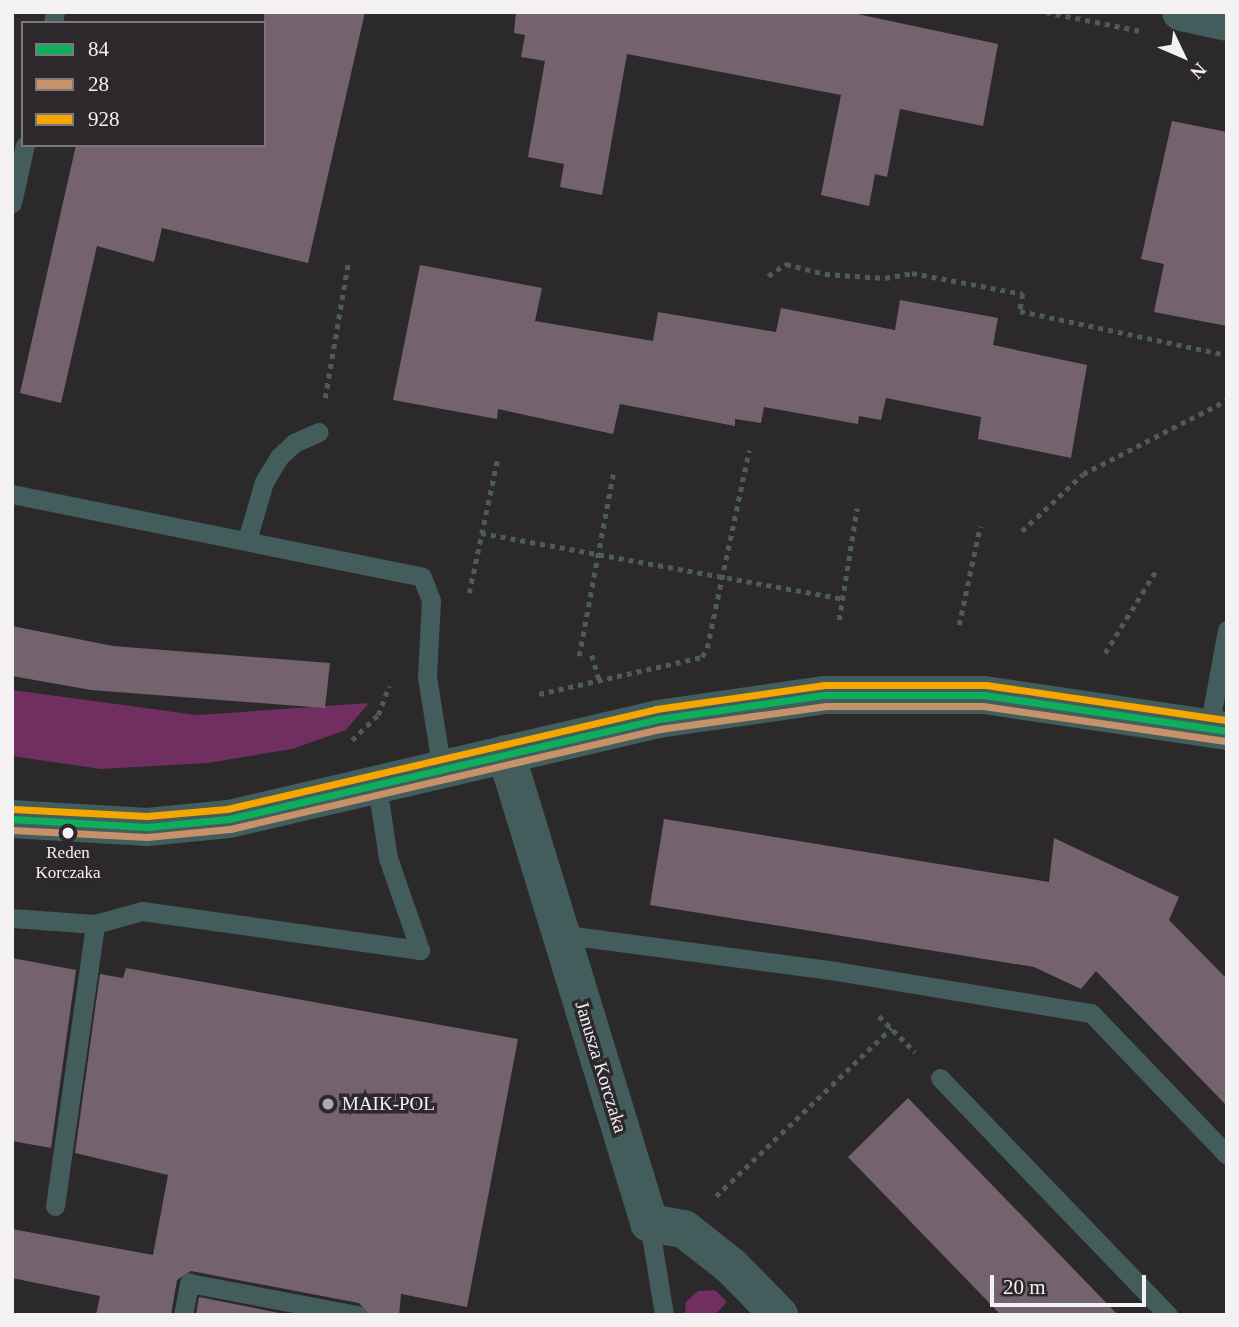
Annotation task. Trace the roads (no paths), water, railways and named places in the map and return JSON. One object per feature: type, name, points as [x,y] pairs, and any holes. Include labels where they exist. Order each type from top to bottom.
[{"type":"street","points":[[1181,12],[1227,22]]},
{"type":"street","points":[[12,820],[99,827],[183,825],[377,786],[705,710],[825,695],[984,695],[1218,729]]},
{"type":"street","name":"Janusza Korczaka","points":[[506,754],[649,1223]]},
{"type":"street","points":[[649,1223],[684,1229],[731,1266],[779,1315]]},
{"type":"lane","points":[[12,203],[25,147]]},
{"type":"lane","points":[[247,540],[264,482],[279,457],[294,443],[319,432]]},
{"type":"lane","points":[[12,494],[422,577],[432,600],[427,677],[442,771]]},
{"type":"lane","points":[[1218,729],[1227,630]]},
{"type":"lane","points":[[12,918],[95,924],[142,911],[419,950],[388,858],[377,786]]},
{"type":"lane","points":[[55,1206],[95,924]]},
{"type":"lane","points":[[559,934],[836,971],[1091,1013],[1227,1155]]},
{"type":"lane","points":[[940,1078],[1168,1315]]},
{"type":"lane","points":[[649,1223],[664,1315]]},
{"type":"lane","points":[[183,1315],[189,1283],[350,1314]]},
{"type":"place","name":"Reden Korczaka","points":[[68,833]]},
{"type":"place","name":"MAIK-POL","points":[[328,1104]]}]
